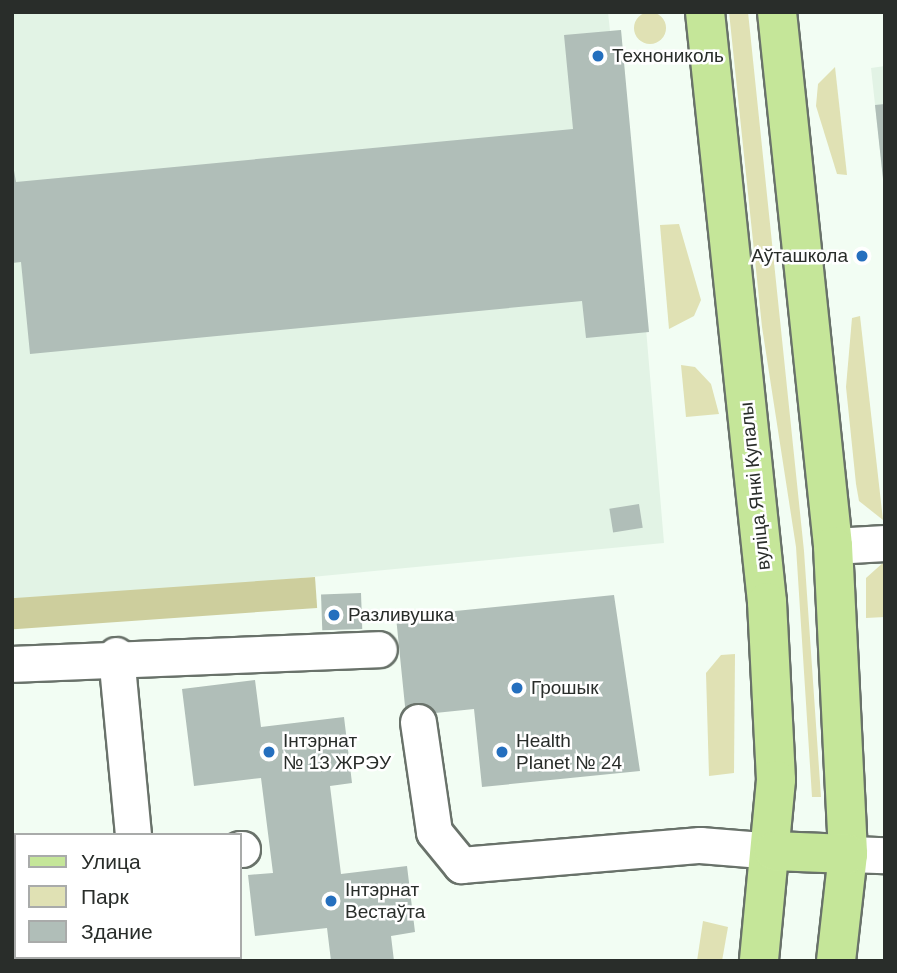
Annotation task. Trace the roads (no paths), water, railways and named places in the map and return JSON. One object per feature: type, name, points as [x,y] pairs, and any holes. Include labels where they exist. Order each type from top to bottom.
[{"type":"main road","name":"вуліца Янкі Купалы","points":[[705,12],[767,602],[775,851],[760,961]]},
{"type":"main road","points":[[777,12],[833,546],[848,854],[836,961]]},
{"type":"main road","points":[[775,851],[848,854]]},
{"type":"lane","points":[[833,546],[885,543]]},
{"type":"lane","points":[[12,664],[116,655],[379,649]]},
{"type":"lane","points":[[116,655],[133,833]]},
{"type":"lane","points":[[418,722],[434,832],[461,865],[701,845],[775,851]]},
{"type":"lane","points":[[848,854],[885,855]]},
{"type":"place","name":"Технониколь","points":[[598,56]]},
{"type":"place","name":"Аўташкола","points":[[862,256]]},
{"type":"place","name":"Разливушка","points":[[334,615]]},
{"type":"place","name":"Грошык","points":[[517,688]]},
{"type":"place","name":"Інтэрнат № 13 ЖРЭУ","points":[[269,752]]},
{"type":"place","name":"Health Planet № 24","points":[[502,752]]},
{"type":"place","name":"Інтэрнат Вестаўта","points":[[331,901]]}]
